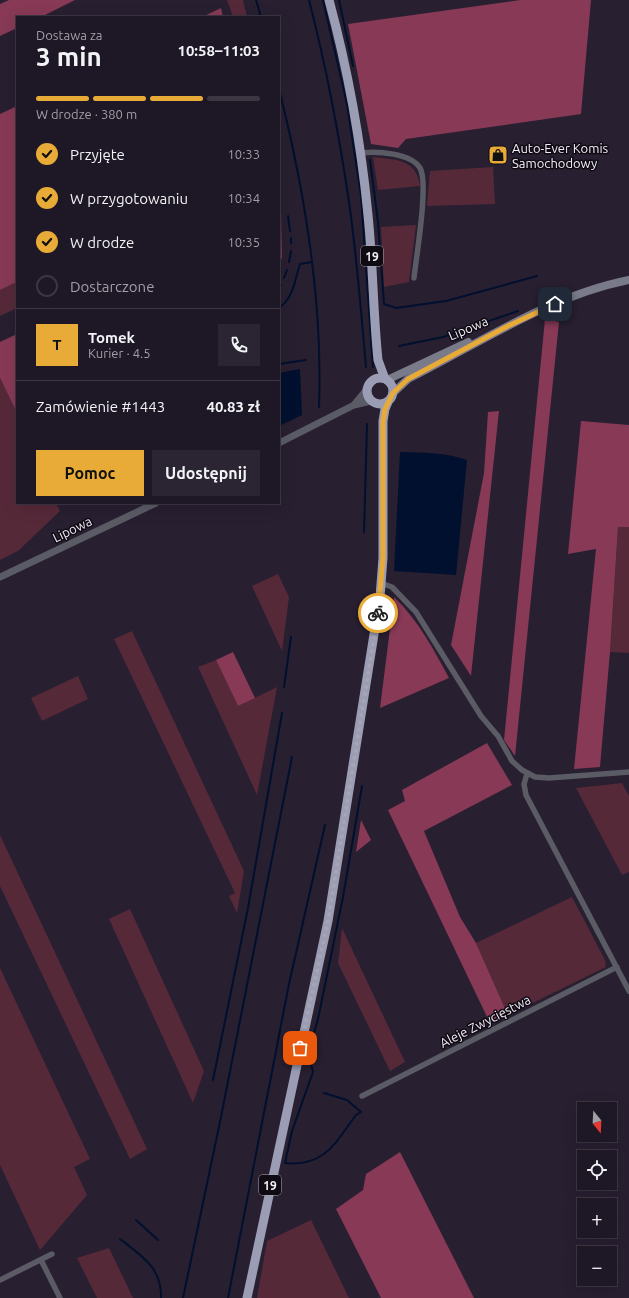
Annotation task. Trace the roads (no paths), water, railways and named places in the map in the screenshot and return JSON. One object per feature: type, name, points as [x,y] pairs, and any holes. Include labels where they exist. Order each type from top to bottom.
[{"type":"highway","name":"19","points":[[329,0],[351,97],[369,216],[378,360],[374,379],[368,388],[368,396],[375,402],[383,422]]},
{"type":"highway","name":"19","points":[[378,360],[386,379],[392,385],[393,393]]},
{"type":"highway","name":"Lipowa","points":[[374,379],[386,379]]},
{"type":"highway","name":"Lipowa","points":[[388,402],[393,393]]},
{"type":"highway","points":[[375,402],[388,402]]},
{"type":"highway","name":"19","points":[[247,1298],[328,921],[379,605],[384,495],[383,422],[385,409],[388,402]]},
{"type":"main road","points":[[506,327],[532,313],[578,294],[629,280]]},
{"type":"main road","name":"Lipowa","points":[[386,379],[422,362],[506,327]]},
{"type":"main road","name":"Lipowa","points":[[393,393],[408,379],[506,327]]},
{"type":"street","points":[[360,153],[402,155],[410,158],[420,168],[422,174],[423,192],[414,278]]},
{"type":"street","points":[[354,405],[368,388]]},
{"type":"street","points":[[280,442],[354,405],[375,402]]},
{"type":"street","name":"Lipowa","points":[[0,577],[154,504]]},
{"type":"street","points":[[381,582],[392,587],[416,612],[481,716],[498,736],[512,761],[526,774],[535,777],[549,778],[629,772]]},
{"type":"street","points":[[526,774],[524,784],[526,795],[629,991]]},
{"type":"street","name":"Aleje Zwycięstwa","points":[[362,1096],[617,966]]},
{"type":"street","points":[[0,1280],[52,1254]]},
{"type":"street","points":[[41,1260],[60,1298]]},
{"type":"water","points":[[300,369],[302,415],[280,426],[280,373]]},
{"type":"water","points":[[400,452],[442,454],[467,460],[456,575],[394,571]]},
{"type":"waterway","points":[[256,0],[261,16]]},
{"type":"waterway","points":[[309,0],[326,75],[349,202],[359,284],[366,367]]},
{"type":"waterway","points":[[323,0],[347,104],[361,195],[373,367]]},
{"type":"waterway","points":[[339,0],[353,66]]},
{"type":"waterway","points":[[280,93],[297,167],[315,287],[318,327],[319,407]]},
{"type":"waterway","points":[[370,160],[378,222],[384,304],[396,308],[446,301],[537,276]]},
{"type":"waterway","points":[[288,216],[290,231]]},
{"type":"waterway","points":[[291,238],[291,243]]},
{"type":"waterway","points":[[289,262],[291,251]]},
{"type":"waterway","points":[[280,307],[288,299],[291,293],[300,264],[312,262]]},
{"type":"waterway","points":[[284,278],[287,270]]},
{"type":"waterway","points":[[399,346],[443,337],[518,311]]},
{"type":"waterway","points":[[280,364],[306,360]]},
{"type":"waterway","points":[[364,532],[367,424]]},
{"type":"waterway","points":[[284,687],[291,637]]},
{"type":"waterway","points":[[213,1080],[248,908],[282,713]]},
{"type":"waterway","points":[[183,1298],[221,1117],[292,757]]},
{"type":"waterway","points":[[324,1093],[347,1100],[361,1112],[356,1115],[335,1144],[320,1157],[299,1163],[285,1163],[292,1131],[313,1072],[311,1066],[311,1046],[343,897],[362,786]]},
{"type":"waterway","points":[[228,1298],[289,984],[325,825]]},
{"type":"waterway","points":[[136,1220],[158,1240]]},
{"type":"waterway","points":[[120,1239],[143,1257],[154,1271],[158,1279],[161,1298]]},
{"type":"place","name":"Auto-Ever Komis Samochodowy","points":[[498,155]]}]
